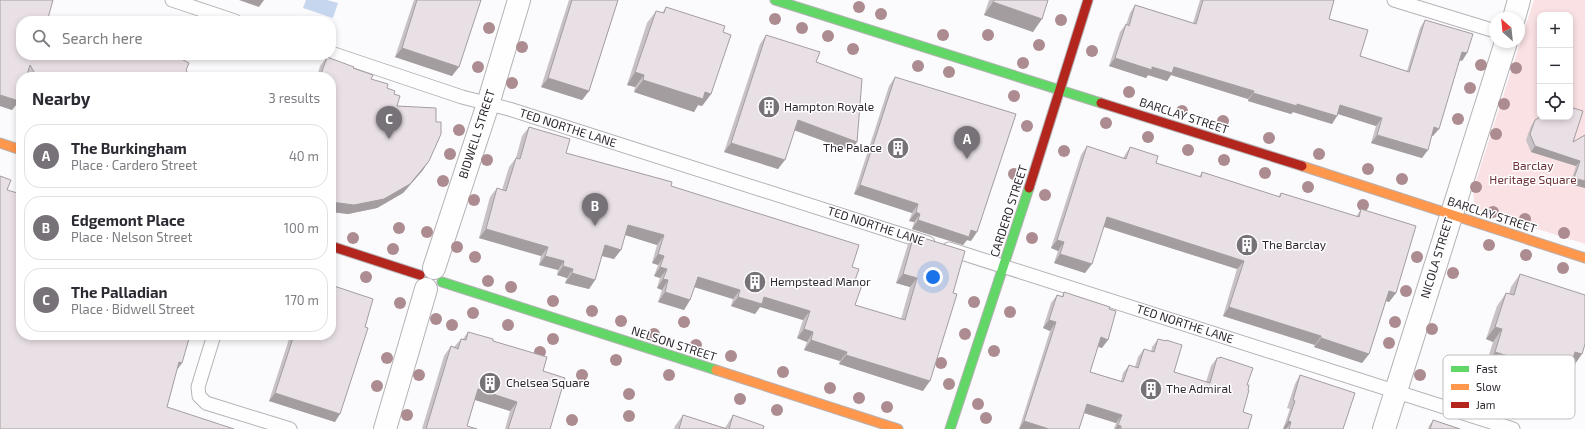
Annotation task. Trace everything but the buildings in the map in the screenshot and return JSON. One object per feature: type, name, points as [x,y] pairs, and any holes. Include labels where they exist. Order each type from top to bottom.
[{"type":"street","name":"BIDWELL STREET","points":[[385,429],[431,279],[488,104],[519,0]]},
{"type":"street","name":"BARCLAY STREET","points":[[775,0],[1425,205],[1451,215],[1585,258]]},
{"type":"street","name":"CARDERO STREET","points":[[950,429],[1061,90],[1088,0]]},
{"type":"street","points":[[1516,12],[1519,0]]},
{"type":"street","name":"NICOLA STREET","points":[[1384,429],[1504,48]]},
{"type":"street","points":[[0,143],[16,148]]},
{"type":"street","name":"NELSON STREET","points":[[336,248],[898,429]]},
{"type":"lane","points":[[172,0],[219,16]]},
{"type":"lane","points":[[1394,0],[1489,29]]},
{"type":"lane","name":"TED NORTHE LANE","points":[[336,55],[462,97],[524,114],[1443,406]]},
{"type":"lane","points":[[212,340],[198,387],[199,396],[206,403],[290,429]]},
{"type":"lane","name":"TED NORTHE LANE","points":[[1482,419],[1513,429]]},
{"type":"green space","name":"Barclay Heritage Square","points":[[1534,0],[1585,0],[1585,244],[1481,211],[1474,202],[1473,190],[1519,48],[1525,48],[1525,28]]},
{"type":"water","points":[[306,0],[327,0],[338,3],[334,16],[327,16],[303,8]]},
{"type":"traffic: fast","points":[[775,0],[1101,103]]},
{"type":"traffic: fast","points":[[950,429],[1029,188]]},
{"type":"traffic: fast","points":[[442,282],[716,370]]},
{"type":"traffic: slow","points":[[0,143],[16,148]]},
{"type":"traffic: slow","points":[[1302,166],[1585,258]]},
{"type":"traffic: slow","points":[[716,370],[898,429]]},
{"type":"traffic: jam","points":[[1029,188],[1088,0]]},
{"type":"traffic: jam","points":[[1101,103],[1302,166]]},
{"type":"traffic: jam","points":[[336,248],[420,275]]},
{"type":"place","name":"Hampton Royale","points":[[769,107]]},
{"type":"place","name":"The Palladian","points":[[389,139]]},
{"type":"place","name":"The Palace","points":[[898,148]]},
{"type":"place","name":"The Burkingham","points":[[967,159]]},
{"type":"place","name":"Edgemont Place","points":[[595,226]]},
{"type":"place","name":"The Barclay","points":[[1247,245]]},
{"type":"place","name":"Hempstead Manor","points":[[755,282]]},
{"type":"place","name":"Chelsea Square","points":[[490,383]]},
{"type":"place","name":"The Admiral","points":[[1151,389]]}]
